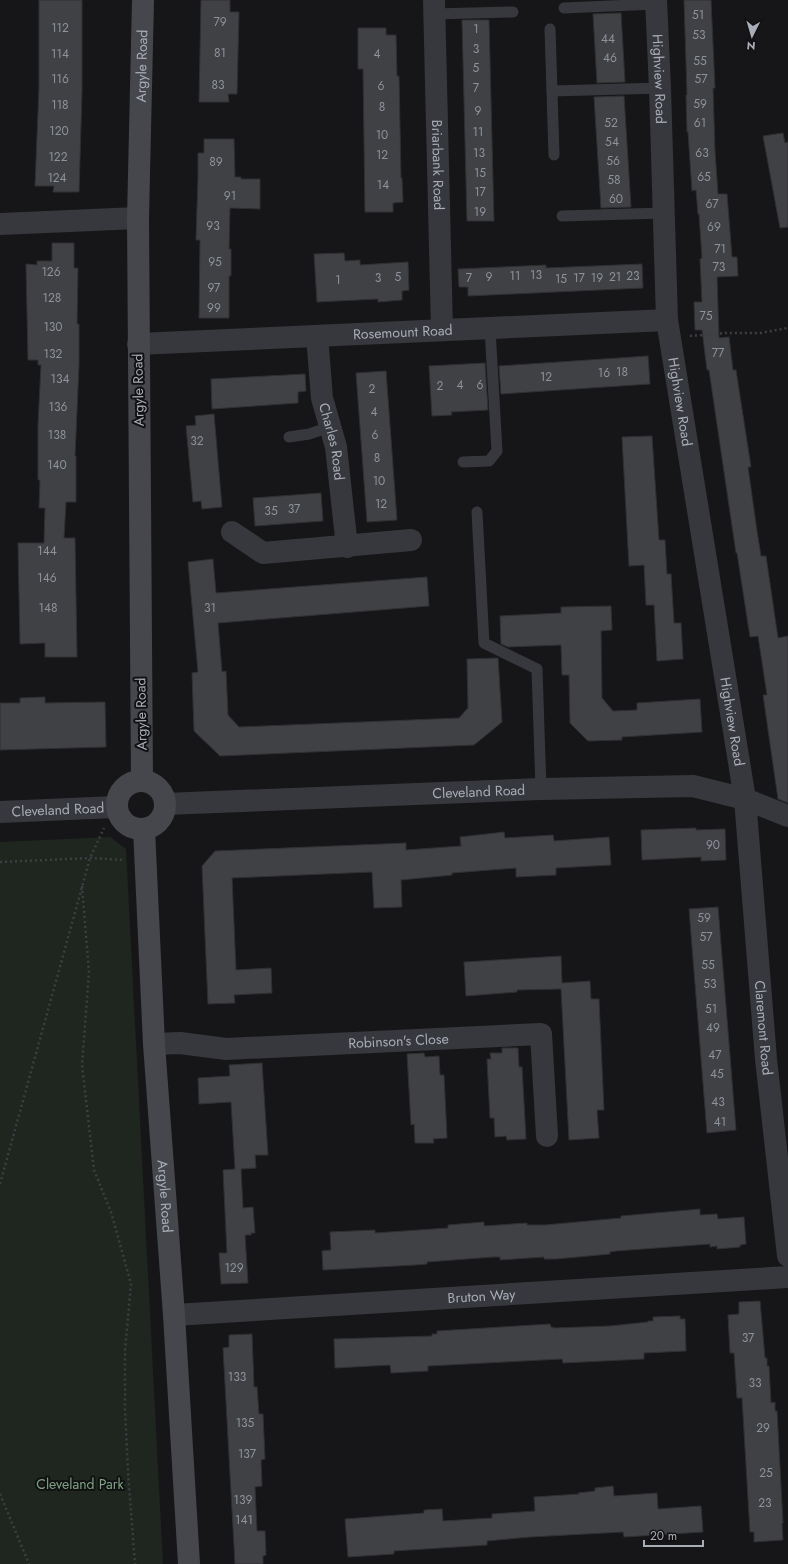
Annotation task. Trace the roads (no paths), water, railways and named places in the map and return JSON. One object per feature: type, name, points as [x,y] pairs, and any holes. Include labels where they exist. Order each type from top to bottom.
[{"type":"main road","name":"Argyle Road","points":[[142,781],[138,218],[143,0]]},
{"type":"main road","points":[[142,781],[155,786],[162,793],[165,804],[162,817],[154,825],[144,829],[132,828],[125,823],[110,807],[118,798],[123,788],[132,782],[142,781]]},
{"type":"main road","name":"Argyle Road","points":[[144,829],[154,1044],[174,1315],[189,1564]]},
{"type":"street","name":"Highview Road","points":[[656,2],[668,329],[745,799]]},
{"type":"street","name":"Briarbank Road","points":[[434,7],[442,330]]},
{"type":"street","points":[[0,224],[138,218]]},
{"type":"street","name":"Rosemount Road","points":[[138,344],[442,330],[668,329]]},
{"type":"street","name":"Charles Road","points":[[317,336],[322,398],[336,448],[347,547]]},
{"type":"street","points":[[232,532],[263,553],[347,547],[412,540]]},
{"type":"street","name":"Cleveland Road","points":[[165,804],[541,789],[693,786],[745,799],[788,816]]},
{"type":"street","name":"Claremont Road","points":[[745,799],[766,1059],[788,1256]]},
{"type":"street","name":"Cleveland Road","points":[[0,812],[110,807]]},
{"type":"street","name":"Robinson's Close","points":[[154,1044],[180,1043],[226,1048],[541,1034],[547,1136]]},
{"type":"street","name":"Bruton Way","points":[[174,1315],[788,1277]]},
{"type":"lane","points":[[564,8],[656,2]]},
{"type":"lane","points":[[434,7],[513,12]]},
{"type":"lane","points":[[550,29],[554,155]]},
{"type":"lane","points":[[552,91],[660,88]]},
{"type":"lane","points":[[562,216],[664,213]]},
{"type":"lane","points":[[463,462],[489,462],[497,451],[490,329]]},
{"type":"lane","points":[[289,437],[309,434],[330,427]]},
{"type":"lane","points":[[477,512],[484,642],[536,669],[541,789]]},
{"type":"park label","name":"Cleveland Park","points":[[80,1484]]}]
